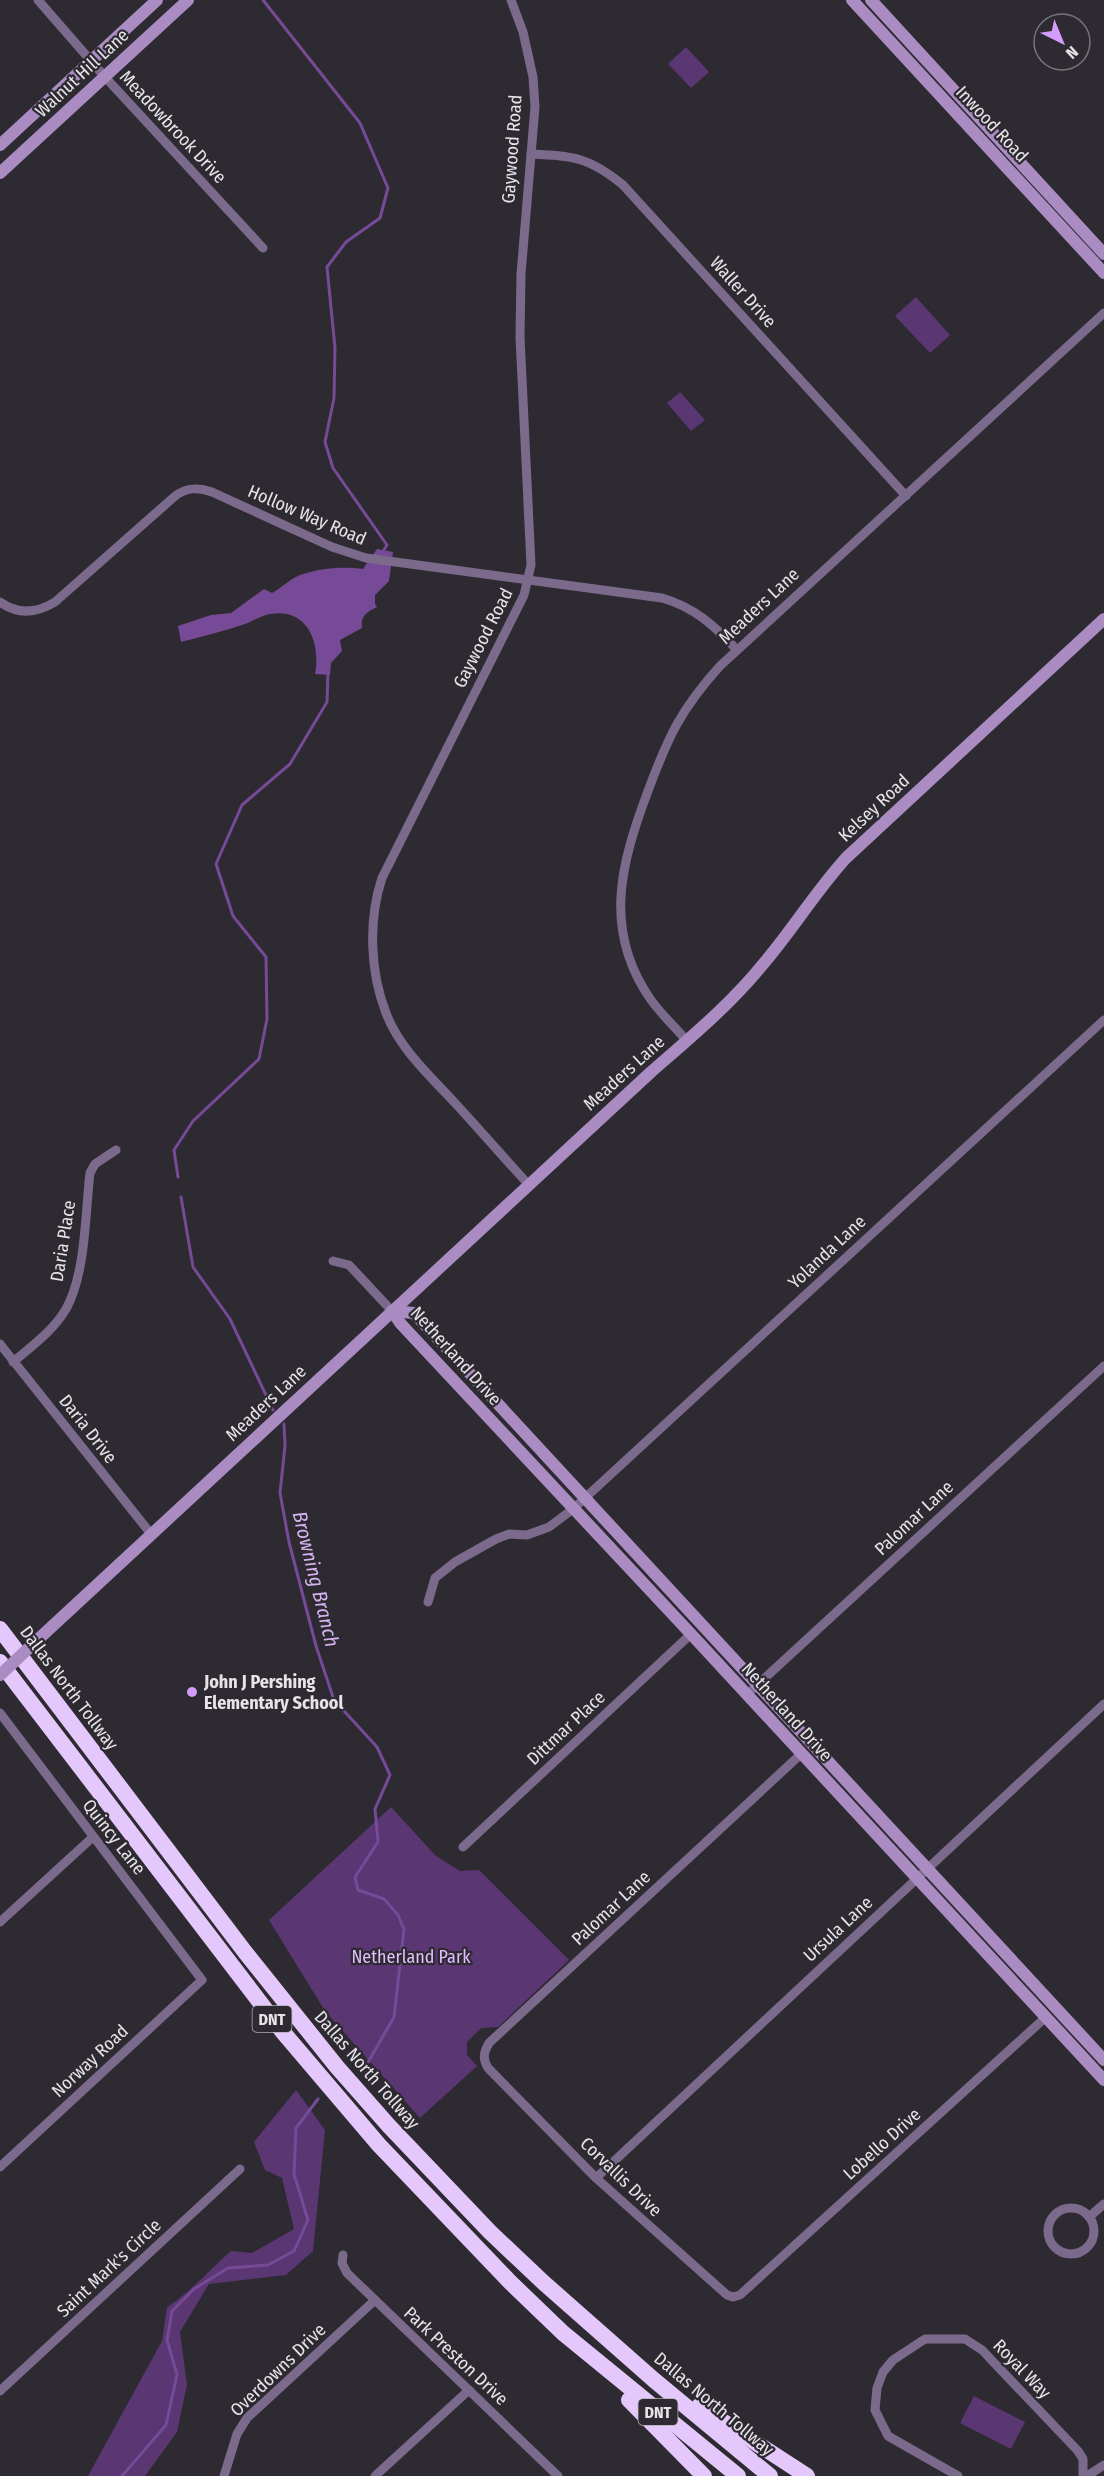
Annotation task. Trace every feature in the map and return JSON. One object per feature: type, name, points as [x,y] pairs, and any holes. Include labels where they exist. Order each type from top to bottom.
[{"type":"highway","name":"Dallas North Tollway","points":[[0,1629],[245,1952],[337,2067],[431,2172],[490,2232],[654,2380],[770,2476]]},
{"type":"highway","name":"DNT","points":[[0,1662],[241,1980],[322,2079],[429,2199],[510,2282],[579,2348],[738,2476]]},
{"type":"highway","points":[[579,2348],[704,2476]]},
{"type":"highway","points":[[654,2380],[679,2392],[807,2476]]},
{"type":"street","name":"Meadowbrook Drive","points":[[38,0],[90,62],[263,248]]},
{"type":"street","name":"Walnut Hill Lane","points":[[0,145],[157,0]]},
{"type":"street","name":"Walnut Hill Lane","points":[[0,173],[188,0]]},
{"type":"street","name":"Gaywood Road","points":[[511,0],[523,32],[533,77],[535,107],[524,226],[520,337],[530,535],[529,579],[524,595],[382,878],[374,907],[373,937],[379,987],[386,1014],[399,1036],[416,1061],[529,1185]]},
{"type":"street","name":"Inwood Road","points":[[852,0],[1027,180],[1104,254]]},
{"type":"street","name":"Inwood Road","points":[[871,0],[1027,180],[1104,273]]},
{"type":"street","points":[[878,28],[887,18]]},
{"type":"street","name":"Waller Drive","points":[[531,154],[570,156],[590,162],[623,184],[906,496]]},
{"type":"street","name":"Meaders Lane","points":[[0,1674],[687,1041],[650,998],[633,967],[622,925],[621,880],[635,824],[674,728],[699,689],[738,650],[1104,313]]},
{"type":"street","name":"Hollow Way Road","points":[[0,602],[17,611],[31,612],[56,602],[174,497],[186,489],[194,488],[212,492],[332,547],[366,558],[646,594],[676,602],[710,622],[738,650]]},
{"type":"street","name":"Kelsey Road","points":[[687,1041],[729,1002],[766,962],[818,891],[846,858],[1104,619]]},
{"type":"street","name":"Yolanda Lane","points":[[428,1602],[435,1578],[455,1562],[509,1534],[527,1535],[549,1527],[573,1509],[1104,1020]]},
{"type":"street","name":"Daria Place","points":[[14,1362],[45,1335],[67,1307],[79,1271],[90,1173],[95,1164],[116,1150]]},
{"type":"street","points":[[333,1262],[349,1265],[392,1311]]},
{"type":"street","name":"Netherland Drive","points":[[392,1311],[414,1313],[926,1869],[1102,2054]]},
{"type":"street","name":"Netherland Drive","points":[[392,1311],[401,1324],[692,1634],[1104,2080]]},
{"type":"street","name":"Daria Drive","points":[[0,1344],[151,1534]]},
{"type":"street","name":"Palomar Lane","points":[[747,1694],[1104,1366]]},
{"type":"street","name":"Dittmar Place","points":[[463,1847],[692,1634]]},
{"type":"street","name":"Ursula Lane","points":[[596,2178],[1104,1704]]},
{"type":"street","name":"Quincy Lane","points":[[0,1713],[202,1980]]},
{"type":"street","name":"Palomar Lane","points":[[488,2068],[483,2061],[489,2043],[801,1754]]},
{"type":"street","points":[[831,1786],[842,1776]]},
{"type":"street","points":[[0,1922],[93,1836]]},
{"type":"street","points":[[1001,1970],[1012,1960]]},
{"type":"street","name":"Norway Road","points":[[0,2167],[202,1980]]},
{"type":"street","name":"Lobello Drive","points":[[740,2295],[1046,2017]]},
{"type":"street","points":[[1088,2063],[1102,2054]]},
{"type":"street","name":"Corvallis Drive","points":[[488,2068],[596,2178],[727,2295],[733,2297],[740,2295]]},
{"type":"street","name":"Saint Mark's Circle","points":[[0,2391],[240,2169]]},
{"type":"street","points":[[1089,2217],[1104,2204]]},
{"type":"street","points":[[1061,2209],[1082,2211],[1089,2217],[1095,2233],[1088,2247],[1075,2254],[1058,2250],[1049,2239],[1048,2226],[1053,2215],[1061,2209]]},
{"type":"street","name":"Park Preston Drive","points":[[343,2255],[342,2263],[346,2273],[558,2476]]},
{"type":"street","name":"Overdowns Drive","points":[[228,2475],[237,2434],[248,2418],[375,2300]]},
{"type":"street","name":"Royal Way","points":[[958,2476],[888,2436],[875,2410],[877,2388],[883,2372],[894,2360],[925,2339],[965,2339],[982,2350],[1078,2451],[1083,2460],[1085,2476],[1104,2465]]},
{"type":"street","points":[[375,2476],[469,2390]]},
{"type":"green space","points":[[686,47],[709,72],[691,88],[668,64]]},
{"type":"green space","points":[[916,297],[950,335],[930,353],[895,316]]},
{"type":"green space","points":[[680,392],[705,420],[691,431],[667,403]]},
{"type":"green space","name":"Netherland Park","points":[[391,1807],[436,1856],[460,1871],[479,1870],[569,1960],[498,2027],[481,2028],[467,2042],[467,2055],[477,2066],[420,2118],[325,2011],[269,1920]]},
{"type":"green space","points":[[296,2090],[325,2130],[313,2251],[286,2275],[209,2284],[180,2332],[187,2385],[177,2432],[145,2476],[88,2476],[162,2341],[167,2307],[192,2288],[231,2251],[252,2253],[294,2229],[282,2178],[265,2170],[254,2142]]},
{"type":"green space","points":[[974,2396],[1025,2422],[1011,2449],[960,2423]]},
{"type":"shaded area","points":[[377,549],[393,552],[389,581],[375,595],[377,607],[365,615],[362,628],[340,640],[342,651],[331,663],[330,675],[315,674],[316,651],[309,630],[303,622],[284,614],[268,615],[237,627],[181,642],[178,626],[211,615],[231,613],[264,589],[272,593],[300,575],[332,568],[363,569]]},
{"type":"waterway","name":"Browning Branch","points":[[263,0],[360,123],[388,188],[380,218],[346,242],[327,267],[335,348],[334,398],[325,442],[333,468],[387,545],[382,553]]},
{"type":"waterway","name":"Browning Branch","points":[[178,1177],[174,1150],[193,1121],[259,1059],[267,1019],[266,957],[233,916],[216,864],[242,805],[290,764],[327,702],[328,673]]},
{"type":"waterway","name":"Browning Branch","points":[[181,1197],[193,1267],[230,1319],[273,1410]]},
{"type":"waterway","name":"Browning Branch","points":[[284,1424],[285,1446],[280,1493],[289,1542],[316,1646],[334,1700],[377,1747],[390,1775],[375,1809],[378,1842],[355,1877],[358,1890],[384,1899],[398,1915],[404,1929],[394,2017],[363,2071]]},
{"type":"waterway","name":"Browning Branch","points":[[122,2476],[166,2425],[177,2375],[167,2340],[172,2311],[194,2289],[228,2268],[268,2265],[294,2251],[308,2220],[294,2174],[296,2128],[318,2099]]},
{"type":"place","name":"John J Pershing Elementary School","points":[[192,1692]]}]
